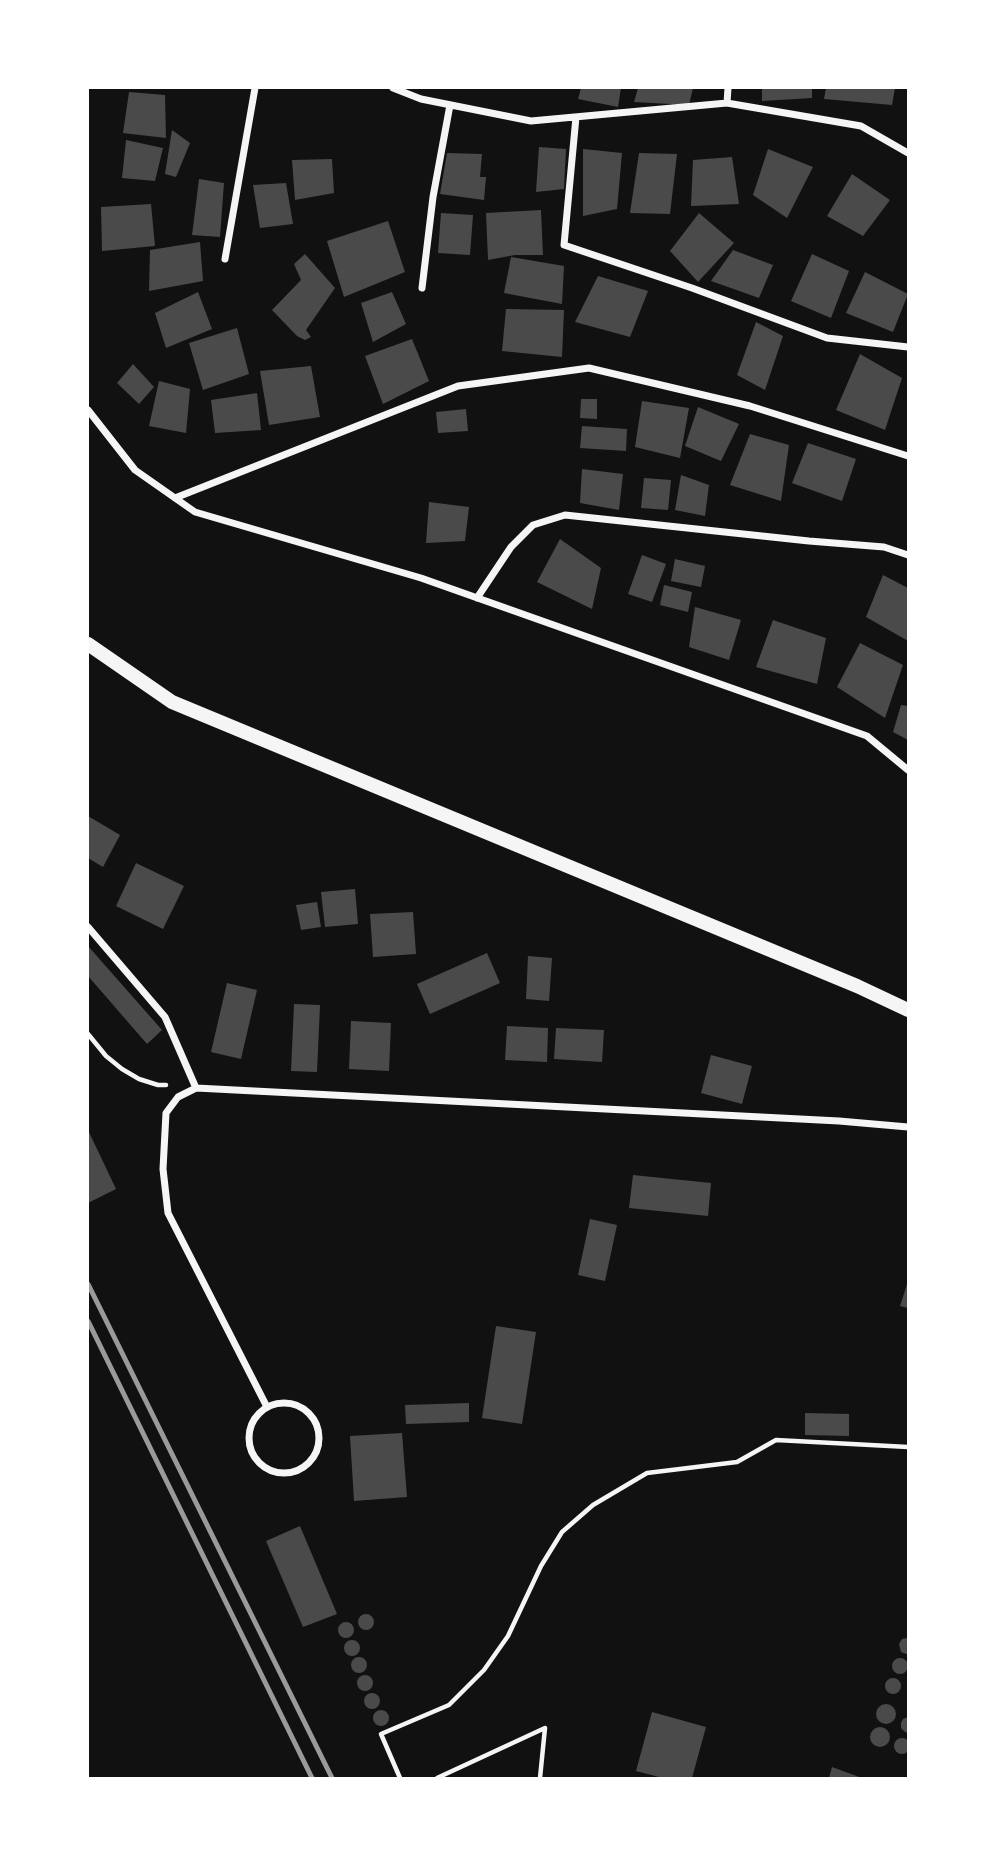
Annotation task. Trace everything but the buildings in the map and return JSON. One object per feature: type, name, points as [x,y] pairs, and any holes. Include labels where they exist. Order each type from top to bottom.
[{"type":"main road","points":[[88,643],[172,702],[844,980],[908,1010]]},
{"type":"street","points":[[225,259],[255,88]]},
{"type":"street","points":[[393,88],[421,99],[531,121],[727,103],[861,126],[908,153]]},
{"type":"street","points":[[727,103],[728,88]]},
{"type":"street","points":[[422,288],[433,197],[450,105]]},
{"type":"street","points":[[576,117],[564,245],[692,288],[827,338],[908,346]]},
{"type":"street","points":[[175,498],[458,386],[589,368],[750,406],[908,456]]},
{"type":"street","points":[[88,410],[135,470],[195,512],[421,578],[867,736],[908,770]]},
{"type":"street","points":[[477,598],[511,547],[533,525],[565,515],[884,547],[908,555]]},
{"type":"street","points":[[88,927],[165,1017],[196,1088]]},
{"type":"street","points":[[267,1408],[168,1213],[163,1169],[166,1113],[178,1097],[196,1088],[839,1121],[908,1127]]},
{"type":"street","points":[[288,1403],[299,1406],[315,1421],[319,1432],[316,1454],[301,1470],[289,1474],[277,1473],[266,1469],[257,1461],[251,1450],[251,1426],[257,1415],[267,1408],[288,1403]]},
{"type":"path","points":[[88,1034],[106,1056],[139,1079],[158,1085],[196,1088]]},
{"type":"path","points":[[400,1779],[381,1734],[449,1705],[484,1670],[508,1636],[541,1566],[562,1532],[593,1505],[647,1473],[737,1462],[776,1440],[908,1447]]},
{"type":"path","points":[[437,1779],[545,1728],[540,1779]]},
{"type":"railway","points":[[88,1284],[332,1778]]},
{"type":"railway","points":[[88,1321],[312,1778]]}]
